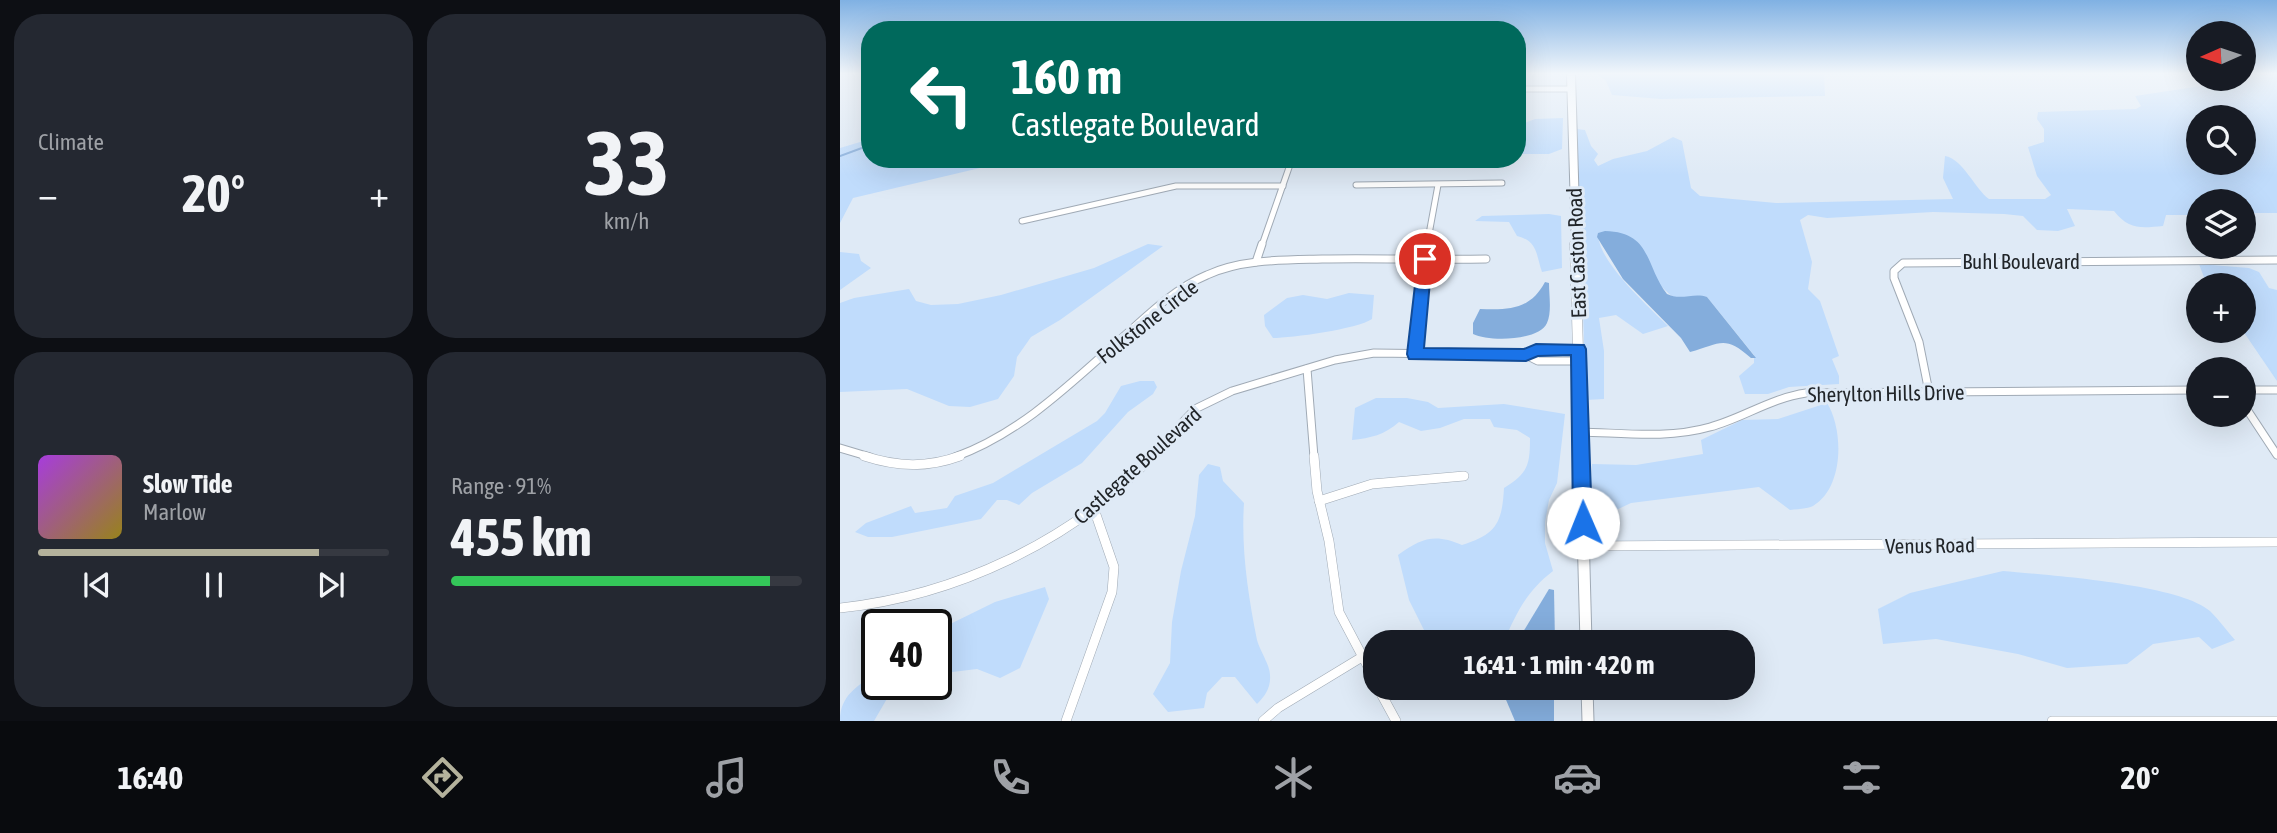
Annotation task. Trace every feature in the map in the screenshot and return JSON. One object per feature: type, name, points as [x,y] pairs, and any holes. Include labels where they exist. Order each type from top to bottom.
[{"type":"street","name":"East Caston Road","points":[[1572,108],[1586,630]]},
{"type":"street","points":[[1256,262],[1289,168]]},
{"type":"street","points":[[1356,185],[1502,183]]},
{"type":"street","points":[[1415,354],[1425,259],[1438,185]]},
{"type":"street","points":[[1022,220],[1175,186],[1283,186]]},
{"type":"street","name":"Folkstone Circle","points":[[840,448],[883,462],[912,466],[944,460],[985,445],[1016,428],[1185,287],[1214,271],[1256,262],[1486,259]]},
{"type":"street","name":"Buhl Boulevard","points":[[1929,392],[1919,342],[1894,278],[1894,271],[1903,263],[2277,260]]},
{"type":"street","name":"Castlegate Boulevard","points":[[1526,355],[1536,350],[1578,349]]},
{"type":"street","name":"Castlegate Boulevard","points":[[840,608],[877,604],[943,586],[1015,555],[1062,530],[1094,509],[1142,466],[1195,409],[1232,391],[1374,353],[1526,355],[1538,361],[1578,361]]},
{"type":"street","points":[[1263,721],[1278,708],[1362,657],[1339,612],[1329,541],[1319,501],[1307,369]]},
{"type":"street","name":"Sherylton Hills Drive","points":[[1581,432],[1701,429],[1728,421],[1769,400],[1790,394],[2186,390]]},
{"type":"street","points":[[2256,390],[2277,390]]},
{"type":"street","points":[[2256,423],[2277,455]]},
{"type":"street","points":[[1319,501],[1343,489],[1375,482],[1464,476]]},
{"type":"street","points":[[1066,721],[1112,592],[1114,567],[1094,509]]},
{"type":"street","name":"Venus Road","points":[[1583,546],[2277,542]]},
{"type":"street","points":[[1385,700],[1396,721]]},
{"type":"street","points":[[1587,700],[1588,721]]},
{"type":"street","points":[[2052,721],[2277,721]]},
{"type":"shaded area","points":[[2186,108],[2186,175],[2256,175],[2256,108],[2277,108],[2277,213],[2256,213],[2256,189],[2186,189],[2186,215],[2166,215],[2163,226],[2130,225],[2114,211],[2067,209],[2075,226],[2058,231],[2037,230],[2023,216],[2004,214],[1933,212],[1827,218],[1808,215],[1800,220],[1812,262],[1808,289],[1820,301],[1839,356],[1832,359],[1839,376],[1839,384],[1789,387],[1768,394],[1745,394],[1739,376],[1754,363],[1754,355],[1707,297],[1674,297],[1613,232],[1598,233],[1600,244],[1615,270],[1668,326],[1643,334],[1616,315],[1599,318],[1604,351],[1604,399],[1586,400],[1577,129],[1585,130],[1591,146],[1598,154],[1594,160],[1598,166],[1613,159],[1647,151],[1673,137],[1682,141],[1691,188],[1700,196],[1776,203],[1953,199],[1943,178],[1945,156],[1958,163],[1989,199],[2045,199],[2051,195],[2037,176],[2028,147],[2044,142],[2044,129],[2037,119],[2038,112]]},
{"type":"shaded area","points":[[1563,118],[1562,149],[1549,154],[1526,154],[1526,122],[1535,119]]},
{"type":"shaded area","points":[[861,142],[861,168],[980,168],[853,198],[840,223],[840,148]]},
{"type":"shaded area","points":[[1482,216],[1561,216],[1562,268],[1542,272],[1533,245],[1517,236],[1509,222],[1475,221]]},
{"type":"shaded area","points":[[1605,231],[1631,237],[1639,244],[1667,294],[1677,297],[1707,297],[1756,358],[1751,358],[1728,343],[1690,352],[1681,338],[1623,279],[1597,237],[1598,233]]},
{"type":"shaded area","points":[[1148,244],[1163,246],[1060,320],[1031,337],[1017,357],[1014,376],[998,399],[970,407],[949,406],[907,389],[840,392],[840,303],[854,298],[909,289],[916,301],[931,305],[958,304],[1001,295],[1094,268]]},
{"type":"shaded area","points":[[840,252],[859,254],[861,261],[871,268],[840,290]]},
{"type":"shaded area","points":[[2199,264],[2249,268],[2259,272],[2269,288],[2277,290],[2277,381],[2251,343],[2256,343],[2256,273],[2202,273]]},
{"type":"shaded area","points":[[1545,282],[1549,283],[1550,309],[1549,319],[1542,329],[1524,336],[1501,339],[1473,334],[1473,323],[1480,309],[1518,306],[1533,298]]},
{"type":"shaded area","points":[[1349,293],[1374,295],[1372,319],[1339,329],[1282,338],[1273,338],[1265,326],[1264,315],[1287,298],[1303,295],[1327,299]]},
{"type":"shaded area","points":[[1154,381],[1157,387],[1153,394],[1128,412],[1082,463],[1032,493],[1019,505],[1007,500],[997,500],[981,519],[892,537],[868,537],[855,532],[866,523],[911,506],[915,513],[947,508],[955,496],[993,483],[1097,421],[1121,386]]},
{"type":"shaded area","points":[[1376,398],[1407,398],[1428,402],[1438,408],[1504,404],[1565,414],[1557,483],[1549,500],[1545,522],[1545,543],[1553,571],[1536,586],[1523,603],[1509,630],[1424,630],[1409,600],[1398,555],[1429,539],[1444,539],[1462,545],[1490,532],[1499,519],[1504,488],[1526,468],[1530,438],[1517,430],[1494,427],[1490,419],[1464,419],[1440,428],[1421,431],[1399,422],[1377,435],[1352,440],[1355,408]]},
{"type":"shaded area","points":[[1827,403],[1833,414],[1838,443],[1836,473],[1823,498],[1813,506],[1790,510],[1759,487],[1631,503],[1595,520],[1590,509],[1592,464],[1636,465],[1703,454],[1701,440],[1742,420],[1778,419]]},
{"type":"shaded area","points":[[1208,464],[1220,467],[1223,481],[1244,503],[1244,555],[1248,589],[1257,640],[1270,671],[1270,684],[1257,704],[1235,677],[1222,677],[1207,693],[1204,708],[1168,712],[1153,694],[1170,663],[1172,622],[1195,516],[1199,475]]},
{"type":"shaded area","points":[[2003,571],[2111,582],[2171,594],[2210,611],[2235,640],[2212,649],[2199,637],[2153,644],[2127,664],[2067,668],[2018,654],[1936,639],[1883,644],[1878,609],[1910,593]]},
{"type":"shaded area","points":[[1045,587],[1049,599],[1020,668],[1000,678],[977,669],[952,672],[952,623],[995,602]]},
{"type":"shaded area","points":[[1549,589],[1554,590],[1555,630],[1524,630]]},
{"type":"shaded area","points":[[861,684],[861,700],[886,700],[874,721],[840,721],[846,698]]},
{"type":"shaded area","points":[[1506,700],[1554,700],[1554,721],[1515,721]]},
{"type":"waterway","points":[[840,156],[861,148]]},
{"type":"route","points":[[1425,259],[1415,354],[1526,355],[1536,350],[1578,349],[1583,523]]}]
